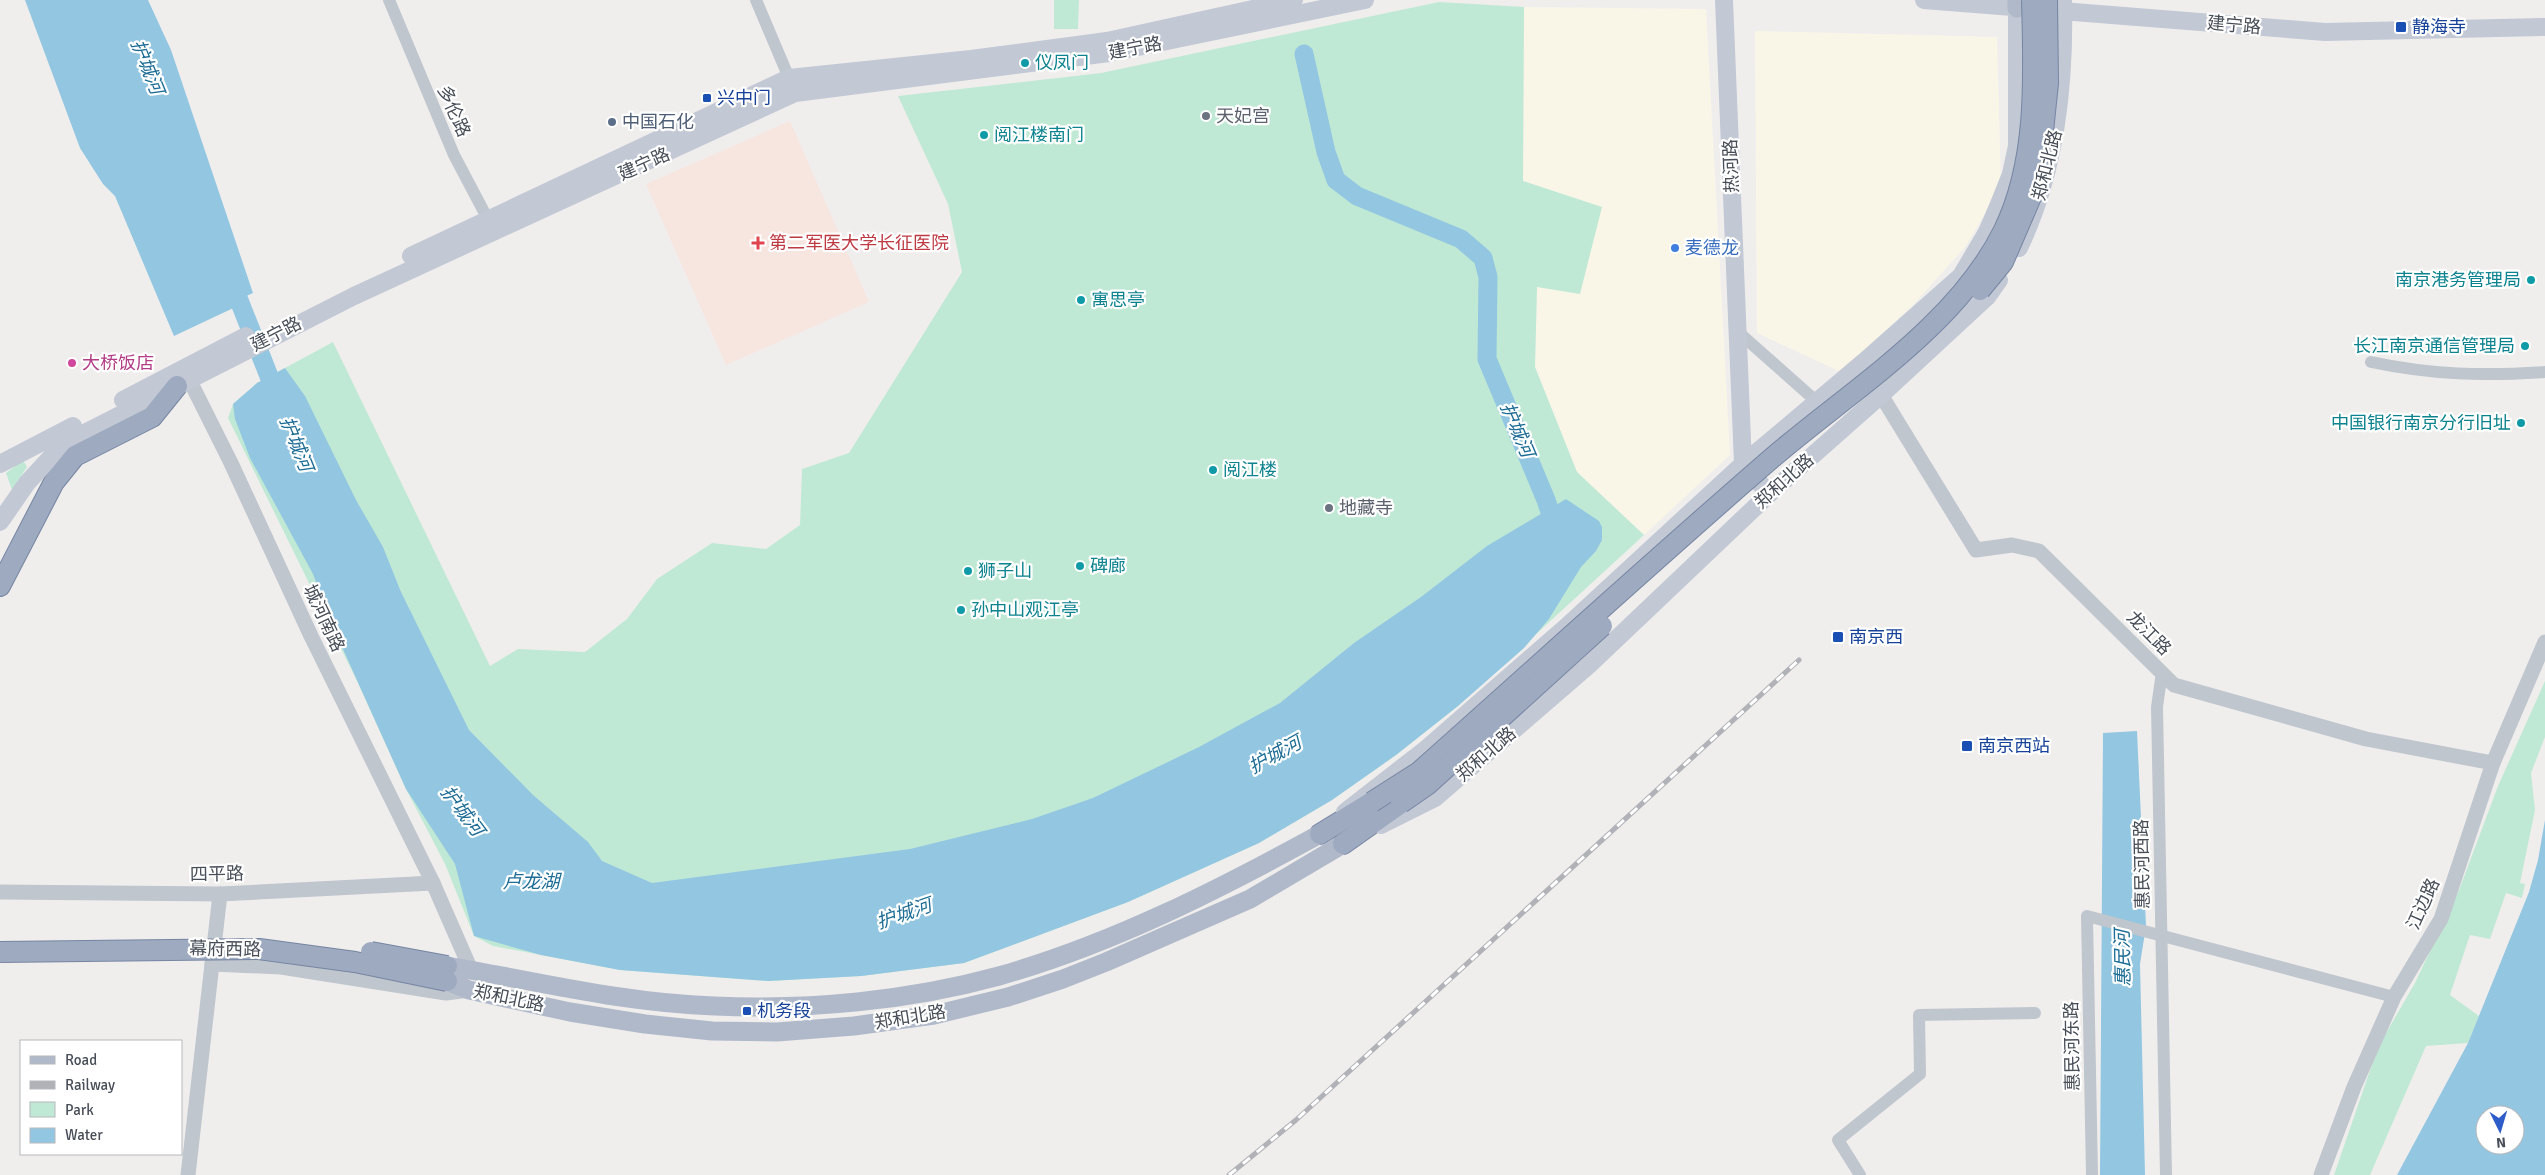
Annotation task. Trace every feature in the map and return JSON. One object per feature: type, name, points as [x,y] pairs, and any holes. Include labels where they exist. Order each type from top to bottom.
[{"type":"highway","name":"郑和北路","points":[[1320,834],[1419,772],[1774,456],[1905,349],[1968,287],[2005,229],[2026,158],[2032,122],[2022,3]]},
{"type":"highway","name":"郑和北路","points":[[1343,844],[1427,785],[1776,467],[1952,321],[2003,262],[2031,197],[2040,160],[2057,4]]},
{"type":"highway","points":[[0,586],[54,482],[75,456],[152,417],[187,377]]},
{"type":"highway","name":"幕府西路","points":[[0,939],[181,935],[260,937],[356,950],[447,974]]},
{"type":"highway","name":"幕府西路","points":[[0,952],[259,949],[447,974]]},
{"type":"main road","name":"建宁路","points":[[0,522],[27,482],[63,444],[277,327],[792,85],[1099,42],[1294,0]]},
{"type":"main road","name":"建宁路","points":[[792,85],[1109,53],[1365,0]]},
{"type":"main road","name":"热河路","points":[[1724,0],[1743,464]]},
{"type":"main road","name":"建宁路","points":[[1924,0],[2057,4],[2324,32],[2545,27]]},
{"type":"main road","name":"郑和北路","points":[[447,974],[471,970],[580,992],[648,1001],[714,1006],[854,1002],[930,991],[998,976],[1100,942],[1240,878],[1320,834],[1363,796],[1426,749],[1565,628],[1743,464],[1961,276],[1987,232],[2011,174],[2017,146],[2022,3]]},
{"type":"main road","name":"郑和北路","points":[[447,974],[468,990],[645,1024],[712,1031],[777,1032],[854,1026],[934,1014],[1008,997],[1063,979],[1106,962],[1250,898],[1343,844],[1435,798],[1589,666],[1769,494],[1881,395],[1986,297],[2010,266],[2033,218],[2055,142],[2062,80],[2057,4]]},
{"type":"main road","name":"建宁路","points":[[0,464],[187,377]]},
{"type":"main road","points":[[1743,464],[1769,494]]},
{"type":"street","name":"多伦路","points":[[389,0],[454,155],[492,226]]},
{"type":"street","points":[[756,0],[792,85]]},
{"type":"street","points":[[1737,332],[1816,402],[1881,395]]},
{"type":"street","points":[[2371,362],[2412,370],[2481,376],[2545,372]]},
{"type":"street","name":"城河南路","points":[[187,377],[231,463],[315,645],[434,883],[471,970]]},
{"type":"street","name":"龙江路","points":[[1881,395],[1976,550],[2012,545],[2039,551],[2174,685],[2366,739],[2493,763]]},
{"type":"street","name":"江边路","points":[[2321,1175],[2354,1088],[2394,997],[2441,919],[2493,763],[2545,642]]},
{"type":"street","name":"惠民河西路","points":[[2162,672],[2157,707],[2158,933],[2166,1175]]},
{"type":"street","name":"四平路","points":[[0,892],[220,894],[434,883]]},
{"type":"street","points":[[188,1175],[220,894]]},
{"type":"street","name":"惠民河东路","points":[[2092,1175],[2090,916],[2158,933]]},
{"type":"street","points":[[2158,933],[2394,997]]},
{"type":"street","points":[[212,964],[281,967],[446,993],[468,990]]},
{"type":"street","points":[[1860,1175],[1838,1140],[1920,1074],[1919,1015],[2035,1013]]},
{"type":"shaded area","points":[[1524,7],[1706,9],[1730,455],[1644,535],[1577,472],[1535,367],[1537,286],[1523,181]]},
{"type":"shaded area","points":[[1755,31],[1997,37],[2001,187],[1965,247],[1912,306],[1841,372],[1757,333]]},
{"type":"shaded area","name":"第二军医大学长征医院","points":[[790,121],[869,302],[726,365],[646,184]]},
{"type":"green space","points":[[1054,0],[1079,0],[1078,29],[1054,29]]},
{"type":"green space","points":[[1439,2],[1524,7],[1523,181],[1602,207],[1580,294],[1537,287],[1535,367],[1577,472],[1644,535],[1458,706],[1396,755],[1332,800],[1259,843],[1128,902],[964,963],[861,976],[768,981],[620,970],[493,946],[474,936],[445,864],[406,789],[356,679],[228,418],[233,404],[257,383],[333,342],[490,666],[518,649],[585,652],[627,619],[657,579],[712,543],[766,549],[800,525],[802,469],[849,453],[962,272],[948,204],[898,96],[1101,73]]},
{"type":"green space","points":[[23,460],[27,467],[12,490],[6,473]]},
{"type":"green space","points":[[2545,681],[2545,737],[2531,773],[2535,810],[2520,883],[2525,884],[2522,898],[2506,893],[2490,939],[2470,935],[2450,995],[2479,1016],[2468,1043],[2426,1046],[2370,1175],[2334,1175],[2378,1047],[2415,983],[2459,890],[2498,786]]},
{"type":"water","points":[[25,0],[148,0],[171,50],[253,293],[242,298],[244,303],[174,336],[115,196],[103,184],[80,148]]},
{"type":"water","name":"卢龙湖","points":[[285,368],[305,396],[356,500],[383,547],[401,592],[469,730],[533,795],[588,842],[602,861],[652,883],[910,849],[1032,819],[1093,798],[1199,747],[1280,703],[1354,643],[1421,597],[1487,546],[1566,499],[1599,521],[1602,527],[1602,540],[1596,551],[1581,567],[1549,619],[1524,648],[1458,706],[1396,755],[1332,800],[1259,843],[1128,902],[964,963],[861,976],[768,981],[620,970],[541,955],[474,936],[455,864],[406,789],[333,627],[313,574],[250,458],[235,419],[233,404],[257,383]]},
{"type":"water","name":"惠民河","points":[[2137,731],[2146,926],[2140,964],[2145,1175],[2100,1175],[2103,733]]},
{"type":"water","points":[[2545,820],[2545,1175],[2397,1175],[2468,1043],[2529,892],[2538,860]]},
{"type":"waterway","name":"护城河","points":[[1304,54],[1326,152],[1336,180],[1357,196],[1461,239],[1483,258],[1488,277],[1487,359],[1546,500],[1557,533]]},
{"type":"waterway","name":"护城河","points":[[231,280],[278,399]]},
{"type":"railway","points":[[1229,1175],[1296,1120],[1799,660]]},
{"type":"place","name":"静海寺","points":[[2401,27]]},
{"type":"place","name":"仪凤门","points":[[1025,63]]},
{"type":"place","name":"兴中门","points":[[707,98]]},
{"type":"place","name":"天妃宫","points":[[1206,116]]},
{"type":"place","name":"中国石化","points":[[612,122]]},
{"type":"place","name":"阅江楼南门","points":[[984,135]]},
{"type":"place","name":"第二军医大学长征医院","points":[[758,243]]},
{"type":"place","name":"麦德龙","points":[[1675,248]]},
{"type":"place","name":"南京港务管理局","points":[[2531,280]]},
{"type":"place","name":"寓思亭","points":[[1081,300]]},
{"type":"place","name":"长江南京通信管理局","points":[[2525,346]]},
{"type":"place","name":"大桥饭店","points":[[72,363]]},
{"type":"place","name":"中国银行南京分行旧址","points":[[2521,423]]},
{"type":"place","name":"阅江楼","points":[[1213,470]]},
{"type":"place","name":"地藏寺","points":[[1329,508]]},
{"type":"place","name":"碑廊","points":[[1080,566]]},
{"type":"place","name":"狮子山","points":[[968,571]]},
{"type":"place","name":"孙中山观江亭","points":[[961,610]]},
{"type":"place","name":"南京西","points":[[1838,637]]},
{"type":"place","name":"南京西站","points":[[1967,746]]},
{"type":"place","name":"机务段","points":[[747,1011]]}]
